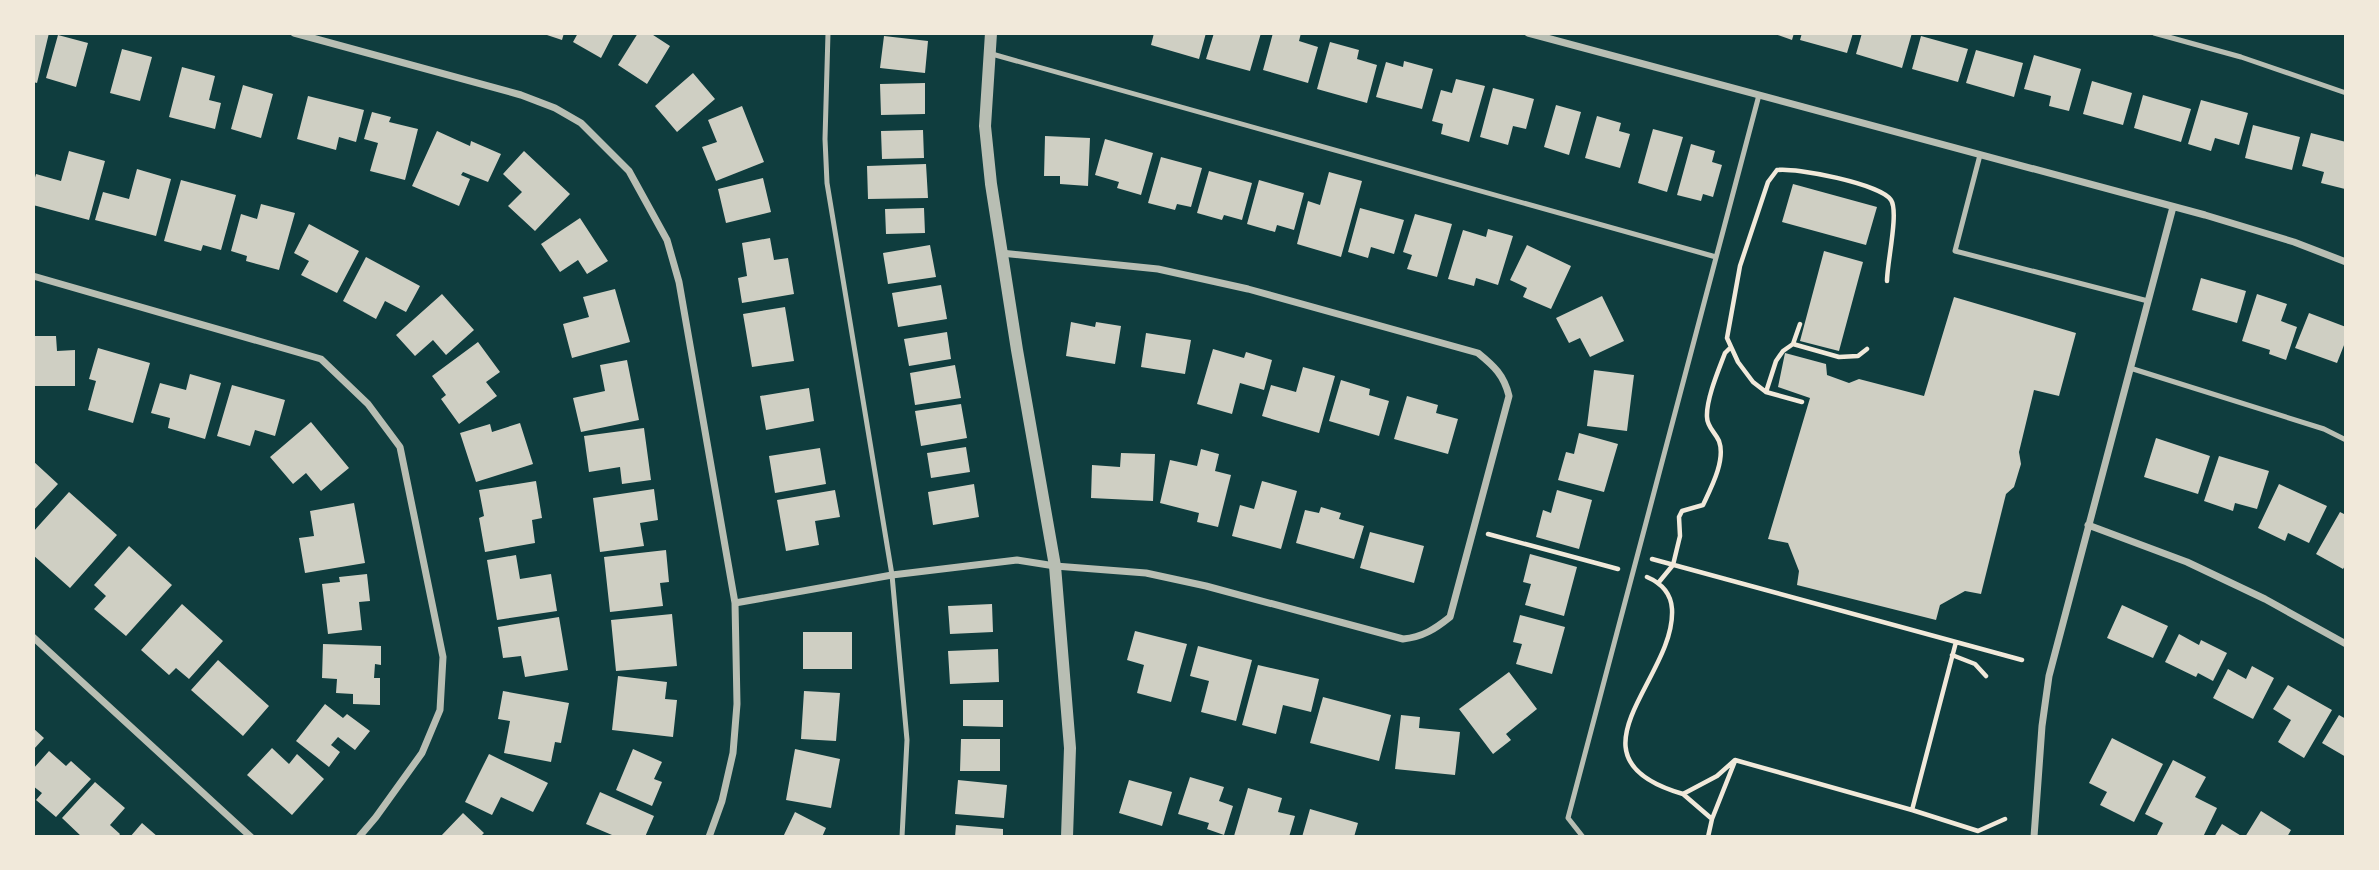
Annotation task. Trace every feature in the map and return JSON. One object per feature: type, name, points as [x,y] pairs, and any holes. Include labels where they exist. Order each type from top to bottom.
[{"type":"street","points":[[294,33],[521,95],[555,108],[581,123],[629,171],[667,240],[679,282],[735,603],[737,704],[733,753],[722,801],[709,837]]},
{"type":"street","points":[[991,33],[985,126],[1001,253],[1055,566],[1069,748],[1067,837]]},
{"type":"street","points":[[1528,33],[2173,207],[2294,242],[2346,262]]},
{"type":"street","points":[[2034,837],[2042,726],[2049,676],[2173,207]]},
{"type":"street","points":[[735,603],[892,575],[1017,559],[1055,566],[1108,569],[1158,576],[1206,586],[1403,639],[1426,634],[1450,617],[1508,396],[1505,380],[1497,369],[1478,353],[1248,289],[1158,269],[1001,253]]},
{"type":"street","points":[[33,276],[321,359],[368,404],[400,447],[443,657],[440,710],[422,753],[359,837]]},
{"type":"street","points":[[2088,525],[2198,567],[2265,599],[2346,644]]},
{"type":"street","points":[[33,637],[251,837]]},
{"type":"lane","points":[[828,33],[825,139],[827,183],[892,575],[907,740],[902,837]]},
{"type":"lane","points":[[2154,33],[2242,57],[2346,93]]},
{"type":"lane","points":[[989,53],[1716,257]]},
{"type":"lane","points":[[1583,837],[1568,818],[1759,95]]},
{"type":"lane","points":[[1980,155],[1955,251],[2148,301]]},
{"type":"lane","points":[[2130,368],[2324,429],[2346,440]]},
{"type":"path","points":[[1802,402],[1766,392],[1753,383],[1738,362],[1727,338],[1740,266],[1768,182],[1777,170],[1805,170],[1881,191],[1891,200],[1895,214],[1887,281]]},
{"type":"path","points":[[1766,392],[1776,361],[1783,351],[1793,344],[1800,324]]},
{"type":"path","points":[[1793,344],[1839,357],[1858,356],[1867,349]]},
{"type":"path","points":[[1659,582],[1673,565],[1680,536],[1679,517],[1682,511],[1703,505],[1715,478],[1721,450],[1718,438],[1706,419],[1707,406],[1725,353],[1731,347]]},
{"type":"path","points":[[1474,531],[1633,572],[1659,582],[1671,601],[1672,621],[1668,642],[1634,708],[1624,743],[1628,759],[1641,774],[1663,788],[1684,794],[1712,819]]},
{"type":"path","points":[[1637,555],[2022,660]]},
{"type":"path","points":[[1912,810],[1956,642]]},
{"type":"path","points":[[1952,655],[1975,663],[1986,676]]},
{"type":"path","points":[[1684,794],[1717,776],[1735,760]]},
{"type":"path","points":[[1735,760],[1978,831],[2005,819]]},
{"type":"path","points":[[1708,837],[1712,819],[1735,760]]},
{"type":"building","points":[[33,33],[49,33],[37,83],[33,82]]},
{"type":"building","points":[[541,33],[564,33],[562,40]]},
{"type":"building","points":[[578,33],[614,33],[601,58],[573,42]]},
{"type":"building","points":[[638,33],[650,33],[670,46],[647,84],[618,65]]},
{"type":"building","points":[[1154,33],[1206,33],[1199,59],[1151,45]]},
{"type":"building","points":[[1214,33],[1261,33],[1250,71],[1206,59]]},
{"type":"building","points":[[1273,33],[1301,33],[1299,41],[1318,47],[1308,83],[1263,70]]},
{"type":"building","points":[[1772,33],[1794,33],[1792,40]]},
{"type":"building","points":[[1802,33],[1853,33],[1847,53],[1800,40]]},
{"type":"building","points":[[1862,33],[1912,33],[1902,68],[1856,54]]},
{"type":"building","points":[[58,35],[88,43],[76,87],[46,78]]},
{"type":"building","points":[[884,36],[928,41],[925,73],[880,68]]},
{"type":"building","points":[[1921,36],[1968,49],[1958,82],[1912,69]]},
{"type":"building","points":[[1330,42],[1359,50],[1357,59],[1377,65],[1367,103],[1317,89]]},
{"type":"building","points":[[122,49],[152,57],[140,101],[110,93]]},
{"type":"building","points":[[1976,50],[2023,63],[2014,97],[1966,83]]},
{"type":"building","points":[[2034,55],[2081,69],[2069,111],[2049,106],[2051,96],[2024,89]]},
{"type":"building","points":[[1404,61],[1433,69],[1422,109],[1376,97],[1386,62],[1403,67]]},
{"type":"building","points":[[182,67],[215,76],[209,100],[221,103],[215,129],[169,117]]},
{"type":"building","points":[[693,73],[715,99],[677,132],[655,106]]},
{"type":"building","points":[[1456,79],[1485,86],[1469,142],[1441,134],[1443,124],[1432,121],[1441,90],[1452,93]]},
{"type":"building","points":[[2092,81],[2132,93],[2123,125],[2083,114]]},
{"type":"building","points":[[925,83],[925,114],[881,115],[880,84]]},
{"type":"building","points":[[243,85],[273,94],[261,138],[231,129]]},
{"type":"building","points":[[1493,88],[1534,99],[1526,129],[1513,126],[1508,145],[1480,137]]},
{"type":"building","points":[[2143,95],[2191,109],[2181,142],[2134,128]]},
{"type":"building","points":[[308,96],[364,110],[356,142],[339,137],[336,150],[297,139]]},
{"type":"building","points":[[2201,100],[2248,113],[2239,145],[2215,138],[2211,151],[2188,144]]},
{"type":"building","points":[[1556,105],[1581,112],[1569,155],[1544,147]]},
{"type":"building","points":[[742,106],[764,162],[716,181],[702,147],[717,142],[708,120]]},
{"type":"building","points":[[372,112],[391,117],[389,122],[418,129],[405,180],[370,171],[378,143],[364,139]]},
{"type":"building","points":[[1597,116],[1621,123],[1619,131],[1630,134],[1620,168],[1585,158]]},
{"type":"building","points":[[2253,125],[2300,137],[2292,170],[2245,158]]},
{"type":"building","points":[[1653,129],[1683,137],[1667,192],[1638,183]]},
{"type":"building","points":[[923,130],[924,158],[882,159],[881,131]]},
{"type":"building","points":[[437,131],[470,146],[471,141],[501,154],[488,182],[463,172],[461,175],[470,179],[459,206],[412,186]]},
{"type":"building","points":[[2311,133],[2346,142],[2345,189],[2321,183],[2324,172],[2302,166]]},
{"type":"building","points":[[1045,136],[1090,138],[1088,186],[1060,184],[1060,176],[1044,176]]},
{"type":"building","points":[[1105,139],[1153,153],[1141,195],[1117,188],[1119,182],[1095,175]]},
{"type":"building","points":[[1691,144],[1715,151],[1712,162],[1722,165],[1713,197],[1703,194],[1701,201],[1677,195]]},
{"type":"building","points":[[69,151],[105,161],[89,220],[33,205],[36,174],[61,181]]},
{"type":"building","points":[[524,151],[570,194],[535,231],[508,206],[522,192],[503,174]]},
{"type":"building","points":[[1161,157],[1202,168],[1191,207],[1177,204],[1175,210],[1148,203]]},
{"type":"building","points":[[926,164],[928,198],[868,199],[867,166]]},
{"type":"building","points":[[137,169],[171,179],[156,236],[95,220],[103,192],[129,199]]},
{"type":"building","points":[[1209,171],[1252,183],[1242,220],[1224,215],[1222,220],[1197,213]]},
{"type":"building","points":[[1329,172],[1362,181],[1341,257],[1297,244],[1308,201],[1320,205]]},
{"type":"building","points":[[763,178],[771,212],[726,223],[718,189]]},
{"type":"building","points":[[181,180],[236,195],[221,250],[203,245],[201,251],[164,241]]},
{"type":"building","points":[[1259,180],[1304,193],[1294,230],[1277,225],[1275,232],[1247,224]]},
{"type":"building","points":[[1793,184],[1877,207],[1866,245],[1782,222]]},
{"type":"building","points":[[261,204],[295,213],[279,270],[246,261],[247,256],[231,251],[241,214],[257,219]]},
{"type":"building","points":[[924,208],[925,233],[886,234],[885,209]]},
{"type":"building","points":[[1360,208],[1404,220],[1394,254],[1371,247],[1368,258],[1348,252]]},
{"type":"building","points":[[1415,214],[1452,224],[1437,277],[1407,269],[1412,255],[1403,252]]},
{"type":"building","points":[[580,218],[608,261],[587,274],[578,260],[560,272],[541,244]]},
{"type":"building","points":[[309,224],[359,251],[337,293],[301,275],[309,261],[294,253]]},
{"type":"building","points":[[1488,229],[1513,236],[1498,285],[1476,278],[1474,286],[1448,279],[1463,230],[1486,237]]},
{"type":"building","points":[[770,238],[774,260],[788,258],[794,294],[742,303],[738,278],[747,276],[742,243]]},
{"type":"building","points":[[930,245],[936,277],[888,284],[883,253]]},
{"type":"building","points":[[1527,245],[1571,266],[1551,309],[1523,297],[1527,288],[1510,280]]},
{"type":"building","points":[[1824,251],[1863,262],[1839,351],[1800,341]]},
{"type":"building","points":[[366,257],[420,286],[406,312],[385,301],[376,319],[343,301]]},
{"type":"building","points":[[2201,278],[2246,291],[2237,323],[2192,310]]},
{"type":"building","points":[[941,285],[947,319],[898,327],[892,293]]},
{"type":"building","points":[[615,289],[630,342],[572,358],[563,324],[589,317],[583,297]]},
{"type":"building","points":[[442,294],[474,330],[446,355],[433,340],[415,356],[396,335]]},
{"type":"building","points":[[2257,294],[2287,304],[2281,321],[2297,327],[2286,360],[2269,354],[2270,350],[2242,341]]},
{"type":"building","points":[[1602,296],[1624,341],[1590,357],[1580,338],[1569,343],[1556,318]]},
{"type":"building","points":[[1954,297],[2076,333],[2059,396],[2034,390],[2019,452],[2021,464],[2014,487],[2006,494],[1981,594],[1965,591],[1940,605],[1936,620],[1797,585],[1799,571],[1788,543],[1768,539],[1810,398],[1778,387],[1785,353],[1826,364],[1827,375],[1849,383],[1859,379],[1924,396]]},
{"type":"building","points":[[785,307],[794,361],[752,367],[743,314]]},
{"type":"building","points":[[2309,313],[2346,327],[2346,340],[2337,363],[2295,348]]},
{"type":"building","points":[[1071,322],[1095,327],[1096,322],[1121,326],[1115,364],[1066,356]]},
{"type":"building","points":[[947,332],[951,359],[909,366],[904,339]]},
{"type":"building","points":[[1146,333],[1191,340],[1185,374],[1141,367]]},
{"type":"building","points":[[33,336],[56,336],[57,351],[75,350],[75,386],[33,386]]},
{"type":"building","points":[[478,342],[500,372],[486,382],[497,396],[459,424],[441,399],[446,395],[432,376]]},
{"type":"building","points":[[98,348],[150,363],[133,423],[88,410],[96,381],[89,379]]},
{"type":"building","points":[[1213,349],[1244,358],[1246,352],[1272,360],[1264,390],[1240,383],[1232,414],[1197,404]]},
{"type":"building","points":[[627,360],[639,420],[581,432],[573,398],[605,391],[600,365]]},
{"type":"building","points":[[955,365],[961,398],[915,405],[910,373]]},
{"type":"building","points":[[1303,367],[1335,376],[1319,433],[1262,416],[1271,385],[1296,392]]},
{"type":"building","points":[[1594,370],[1634,375],[1627,431],[1587,426]]},
{"type":"building","points":[[190,374],[221,383],[205,439],[168,428],[170,418],[151,413],[160,383],[186,390]]},
{"type":"building","points":[[1341,380],[1370,389],[1369,395],[1389,401],[1379,436],[1329,421]]},
{"type":"building","points":[[232,385],[285,400],[275,436],[255,430],[250,446],[217,436]]},
{"type":"building","points":[[809,388],[814,421],[766,430],[760,396]]},
{"type":"building","points":[[1407,396],[1438,405],[1436,413],[1458,419],[1448,454],[1394,439]]},
{"type":"building","points":[[961,404],[967,438],[921,446],[915,411]]},
{"type":"building","points":[[311,422],[349,468],[321,491],[306,473],[293,484],[270,457]]},
{"type":"building","points":[[520,423],[533,464],[476,482],[460,433],[490,424],[492,432]]},
{"type":"building","points":[[644,428],[651,480],[622,484],[620,467],[589,472],[584,436]]},
{"type":"building","points":[[1579,433],[1618,444],[1604,492],[1558,480],[1566,452],[1574,454]]},
{"type":"building","points":[[2156,438],[2210,456],[2198,494],[2144,477]]},
{"type":"building","points":[[966,447],[970,472],[931,478],[927,453]]},
{"type":"building","points":[[820,448],[826,484],[775,493],[769,456]]},
{"type":"building","points":[[1201,449],[1219,454],[1215,471],[1231,475],[1218,527],[1197,522],[1199,513],[1160,503],[1170,460],[1197,466]]},
{"type":"building","points":[[1121,453],[1155,454],[1153,501],[1091,498],[1092,465],[1120,467]]},
{"type":"building","points":[[2219,456],[2269,471],[2257,509],[2235,503],[2233,511],[2204,501]]},
{"type":"building","points":[[33,461],[58,484],[33,511]]},
{"type":"building","points":[[536,481],[542,518],[532,520],[535,543],[485,552],[479,518],[484,516],[479,490]]},
{"type":"building","points":[[1262,481],[1297,491],[1281,549],[1232,536],[1240,505],[1254,509]]},
{"type":"building","points":[[974,484],[979,517],[933,525],[928,492]]},
{"type":"building","points":[[2279,484],[2327,506],[2309,543],[2288,533],[2285,541],[2258,528]]},
{"type":"building","points":[[654,489],[658,520],[640,523],[644,546],[600,552],[593,498]]},
{"type":"building","points":[[835,490],[840,517],[815,521],[819,545],[786,551],[777,500]]},
{"type":"building","points":[[1557,490],[1592,500],[1579,549],[1536,537],[1543,510],[1551,513]]},
{"type":"building","points":[[69,492],[117,535],[70,588],[33,555],[33,532]]},
{"type":"building","points":[[354,503],[365,563],[305,573],[299,538],[314,536],[310,511]]},
{"type":"building","points":[[1321,507],[1341,513],[1339,519],[1364,526],[1354,559],[1296,543],[1305,510],[1319,513]]},
{"type":"building","points":[[2340,512],[2346,515],[2346,564],[2343,569],[2316,554]]},
{"type":"building","points":[[1370,532],[1424,546],[1414,583],[1360,568]]},
{"type":"building","points":[[129,546],[172,585],[126,636],[94,609],[106,596],[94,585]]},
{"type":"building","points":[[666,550],[669,582],[660,583],[663,606],[610,612],[604,557]]},
{"type":"building","points":[[1530,554],[1577,567],[1564,616],[1525,605],[1531,584],[1523,582]]},
{"type":"building","points":[[516,555],[520,579],[551,574],[557,611],[497,620],[487,560]]},
{"type":"building","points":[[367,574],[370,601],[359,602],[362,630],[328,634],[322,584],[340,582],[339,577]]},
{"type":"building","points":[[182,604],[223,641],[189,679],[176,668],[169,675],[141,650]]},
{"type":"building","points":[[992,604],[993,632],[950,634],[948,606]]},
{"type":"building","points":[[2122,605],[2168,626],[2153,658],[2107,638]]},
{"type":"building","points":[[672,614],[677,666],[616,671],[611,620]]},
{"type":"building","points":[[1520,615],[1565,627],[1552,674],[1516,664],[1522,644],[1513,642]]},
{"type":"building","points":[[559,617],[568,670],[525,677],[521,656],[503,658],[498,627]]},
{"type":"building","points":[[1135,631],[1187,644],[1171,702],[1137,693],[1144,665],[1127,660]]},
{"type":"building","points":[[803,632],[852,632],[852,669],[803,669]]},
{"type":"building","points":[[2179,634],[2199,645],[2201,640],[2227,653],[2213,681],[2198,673],[2196,677],[2165,662]]},
{"type":"building","points":[[323,644],[381,646],[381,665],[375,664],[374,678],[380,678],[380,705],[353,704],[353,694],[336,693],[337,679],[322,678]]},
{"type":"building","points":[[1198,646],[1252,660],[1236,721],[1201,712],[1209,681],[1190,676]]},
{"type":"building","points":[[998,649],[999,682],[950,684],[948,651]]},
{"type":"building","points":[[218,660],[269,706],[243,736],[191,690]]},
{"type":"building","points":[[1258,665],[1319,679],[1311,712],[1283,705],[1276,734],[1242,725]]},
{"type":"building","points":[[2252,666],[2274,678],[2253,719],[2213,698],[2228,669],[2246,679]]},
{"type":"building","points":[[1509,672],[1537,709],[1506,734],[1511,740],[1493,754],[1459,709]]},
{"type":"building","points":[[618,676],[667,682],[665,699],[677,700],[673,737],[612,730]]},
{"type":"building","points":[[2288,685],[2332,710],[2304,758],[2278,742],[2291,720],[2273,709]]},
{"type":"building","points":[[503,691],[569,703],[561,743],[555,742],[551,762],[504,753],[510,721],[498,719]]},
{"type":"building","points":[[804,691],[840,693],[836,741],[801,739]]},
{"type":"building","points":[[1323,697],[1391,715],[1379,761],[1310,743]]},
{"type":"building","points":[[963,700],[1003,700],[1003,727],[963,726]]},
{"type":"building","points":[[325,704],[343,718],[347,714],[370,731],[355,750],[338,737],[331,745],[340,752],[329,767],[296,741]]},
{"type":"building","points":[[1401,715],[1420,717],[1419,728],[1460,732],[1455,775],[1395,769]]},
{"type":"building","points":[[2339,715],[2346,719],[2346,757],[2322,743]]},
{"type":"building","points":[[33,728],[44,738],[33,750]]},
{"type":"building","points":[[2112,738],[2163,764],[2134,822],[2100,805],[2107,792],[2089,783]]},
{"type":"building","points":[[961,739],[1000,739],[1000,771],[960,771]]},
{"type":"building","points":[[272,748],[289,764],[297,754],[324,779],[292,815],[247,775]]},
{"type":"building","points":[[633,749],[662,762],[654,779],[662,782],[652,806],[616,790]]},
{"type":"building","points":[[795,749],[840,759],[831,808],[786,800]]},
{"type":"building","points":[[49,751],[66,766],[71,761],[91,779],[56,817],[36,800],[42,793],[33,786],[33,769]]},
{"type":"building","points":[[489,754],[548,783],[533,812],[501,797],[492,815],[465,802]]},
{"type":"building","points":[[2173,760],[2206,777],[2195,797],[2217,808],[2203,837],[2161,837],[2157,835],[2163,823],[2145,814]]},
{"type":"building","points":[[1190,777],[1224,787],[1219,801],[1233,806],[1224,835],[1207,829],[1209,823],[1178,814]]},
{"type":"building","points":[[958,780],[1007,785],[1004,818],[955,814]]},
{"type":"building","points":[[1129,780],[1172,792],[1162,826],[1119,813]]},
{"type":"building","points":[[95,782],[125,808],[110,825],[120,834],[118,837],[82,837],[62,818]]},
{"type":"building","points":[[1248,788],[1282,798],[1278,812],[1295,816],[1289,837],[1234,836]]},
{"type":"building","points":[[600,792],[654,816],[645,837],[611,837],[612,835],[586,824]]},
{"type":"building","points":[[1310,809],[1358,823],[1354,837],[1302,837]]},
{"type":"building","points":[[2261,811],[2291,830],[2287,837],[2245,837]]},
{"type":"building","points":[[795,812],[826,828],[822,837],[783,837]]},
{"type":"building","points":[[463,813],[484,833],[480,837],[440,837]]},
{"type":"building","points":[[142,823],[158,837],[130,837]]},
{"type":"building","points":[[2222,824],[2243,837],[2214,837]]},
{"type":"building","points":[[956,825],[1003,829],[1003,837],[955,837]]}]
